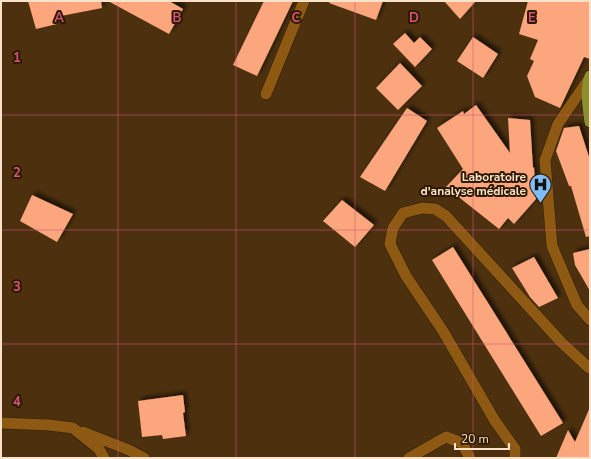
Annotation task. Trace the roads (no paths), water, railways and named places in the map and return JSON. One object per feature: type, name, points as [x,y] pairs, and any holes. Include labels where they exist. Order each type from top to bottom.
[{"type":"main road","points":[[589,78],[587,99],[590,122]]},
{"type":"street","points":[[266,94],[304,1]]},
{"type":"street","points":[[589,78],[558,124],[545,160],[552,246],[577,305],[590,320]]},
{"type":"street","points":[[515,458],[515,448],[495,421],[443,330],[406,276],[390,244],[393,228],[403,214],[422,208],[435,209],[446,216],[561,342],[590,368]]},
{"type":"street","points":[[1,423],[49,425],[73,428],[129,450],[144,458]]},
{"type":"street","points":[[73,428],[99,449],[104,458]]},
{"type":"street","points":[[409,458],[446,437],[462,443],[470,458]]},
{"type":"place","name":"Laboratoire d'analyse médicale","points":[[541,204]]}]
